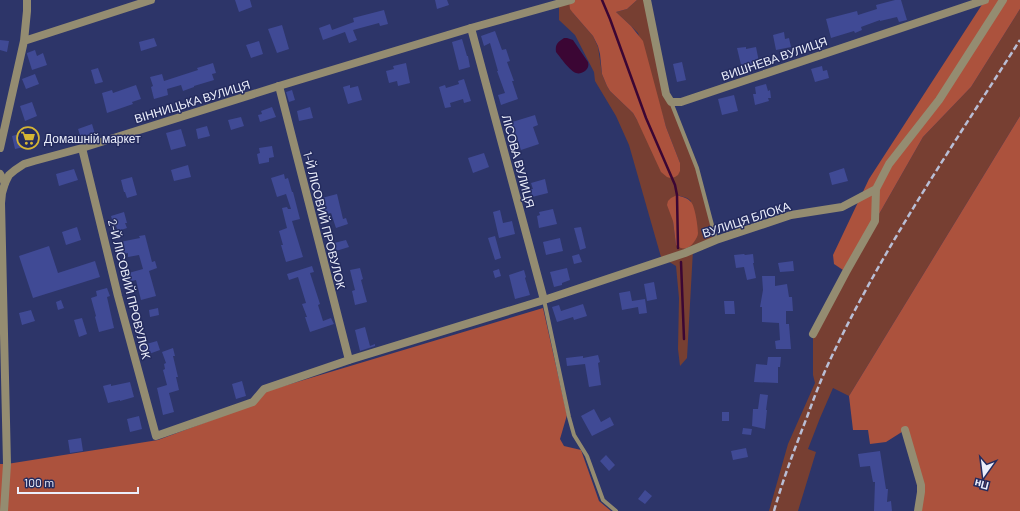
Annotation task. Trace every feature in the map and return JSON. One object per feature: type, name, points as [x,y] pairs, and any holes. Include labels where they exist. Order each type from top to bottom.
[{"type":"street","points":[[0,148],[24,41],[27,0]]},
{"type":"street","points":[[24,41],[151,0]]},
{"type":"street","name":"ВІННИЦЬКА ВУЛИЦЯ","points":[[2,182],[24,164],[82,148],[471,28],[559,2],[571,0]]},
{"type":"street","points":[[647,0],[666,94],[671,102]]},
{"type":"street","name":"ВИШНЕВА ВУЛИЦЯ","points":[[671,102],[682,102],[984,0]]},
{"type":"street","points":[[813,334],[875,221],[876,189],[888,164],[939,100],[1003,0]]},
{"type":"street","name":"ЛІСОВА ВУЛИЦЯ","points":[[471,28],[544,300]]},
{"type":"street","name":"1-Й ЛІСОВИЙ ПРОВУЛОК","points":[[279,86],[349,360]]},
{"type":"street","name":"2-Й ЛІСОВИЙ ПРОВУЛОК","points":[[82,148],[118,296],[156,436]]},
{"type":"street","points":[[0,174],[2,182],[1,210],[7,464],[4,511]]},
{"type":"street","name":"ВУЛИЦЯ БЛОКА","points":[[156,436],[253,402],[264,389],[349,360],[544,300],[685,253],[716,240],[791,215],[842,207],[876,189]]},
{"type":"street","points":[[905,430],[921,486],[918,511]]},
{"type":"lane","points":[[671,102],[697,168],[716,240]]},
{"type":"lane","points":[[544,300],[574,435],[587,456],[603,500],[616,511]]},
{"type":"shaded area","points":[[571,0],[573,13],[593,36],[598,47],[602,74],[610,91],[680,163],[666,127],[638,33],[616,12],[627,9],[637,0],[647,0],[666,94],[697,168],[716,240],[693,250],[687,358],[680,366],[678,349],[679,298],[676,266],[661,257],[629,145],[616,116],[595,81],[594,72],[575,35],[559,20],[559,3]],"holes":[[[677,195],[691,201],[676,245],[673,221]]]},
{"type":"shaded area","points":[[637,0],[627,9],[616,12],[631,26],[643,41],[666,127],[680,163],[680,171],[675,177],[667,177],[661,172],[633,113],[610,91],[607,86],[602,74],[598,46],[593,36],[570,9],[569,1]]},
{"type":"shaded area","points":[[985,0],[1020,0],[1020,9],[971,87],[923,137],[846,272],[834,264],[833,255],[869,179]]},
{"type":"shaded area","points":[[1020,9],[1020,116],[849,396],[833,388],[808,449],[816,452],[798,511],[769,511],[788,444],[815,383],[813,375],[813,334],[846,272],[923,137],[971,87]]},
{"type":"shaded area","points":[[564,38],[573,40],[588,62],[588,67],[584,72],[576,73],[571,70],[556,52],[557,44]]},
{"type":"shaded area","points":[[1020,116],[1020,511],[918,511],[921,492],[905,430],[886,442],[870,444],[868,430],[853,430],[849,396]]},
{"type":"shaded area","points":[[677,195],[691,202],[697,222],[698,233],[695,241],[688,248],[683,249],[676,245],[673,221],[667,205],[671,198]]},
{"type":"shaded area","points":[[543,308],[567,415],[560,439],[564,446],[581,450],[599,501],[611,511],[0,511],[0,464],[158,440],[255,404],[267,391]]},
{"type":"building","points":[[235,0],[250,0],[252,7],[239,12]]},
{"type":"building","points":[[435,0],[447,0],[449,5],[437,9]]},
{"type":"building","points":[[901,0],[907,20],[899,22],[897,17],[880,20],[861,27],[862,30],[855,33],[854,31],[831,38],[826,19],[857,11],[858,15],[877,9],[876,5]]},
{"type":"building","points":[[384,10],[388,24],[380,26],[379,23],[353,30],[357,40],[349,43],[345,32],[323,40],[319,28],[330,24],[332,30],[354,22],[353,18]]},
{"type":"building","points":[[282,25],[289,49],[277,53],[268,29]]},
{"type":"building","points":[[495,31],[502,50],[506,49],[510,61],[507,62],[514,81],[512,81],[518,99],[501,105],[498,95],[505,93],[497,71],[490,43],[484,46],[481,36]]},
{"type":"building","points":[[784,32],[785,39],[789,38],[791,47],[776,50],[773,35]]},
{"type":"building","points":[[154,38],[157,46],[141,51],[139,42]]},
{"type":"building","points":[[462,39],[470,67],[459,70],[452,42]]},
{"type":"building","points":[[0,40],[9,41],[7,52],[0,50]]},
{"type":"building","points":[[259,41],[263,54],[251,58],[246,45]]},
{"type":"building","points":[[746,47],[746,49],[756,47],[759,62],[757,62],[757,66],[742,69],[737,48]]},
{"type":"building","points":[[35,50],[37,56],[43,53],[47,65],[32,70],[27,53]]},
{"type":"building","points":[[682,62],[686,80],[677,82],[673,64]]},
{"type":"building","points":[[213,63],[216,73],[212,74],[214,80],[183,91],[181,85],[167,89],[168,95],[154,99],[151,87],[153,86],[150,77],[162,74],[164,81],[198,70],[197,68]]},
{"type":"building","points":[[406,63],[410,83],[398,86],[397,81],[389,83],[386,71],[394,69],[393,66]]},
{"type":"building","points":[[822,66],[823,71],[827,70],[829,78],[815,82],[811,69]]},
{"type":"building","points":[[98,68],[103,82],[95,84],[91,70]]},
{"type":"building","points":[[35,74],[39,84],[26,89],[22,79]]},
{"type":"building","points":[[464,79],[471,101],[464,103],[463,99],[450,103],[451,107],[445,108],[439,87],[445,85],[446,88],[459,84],[458,81]]},
{"type":"building","points":[[766,84],[768,91],[770,90],[771,98],[768,98],[769,101],[755,105],[753,94],[756,94],[755,87]]},
{"type":"building","points":[[136,85],[141,99],[132,102],[133,104],[107,113],[102,93],[112,90],[113,93]]},
{"type":"building","points":[[350,85],[350,88],[358,86],[362,100],[348,104],[343,87]]},
{"type":"building","points":[[292,90],[295,100],[289,102],[286,92]]},
{"type":"building","points":[[734,95],[738,111],[722,115],[718,99]]},
{"type":"building","points":[[32,102],[37,116],[25,121],[20,106]]},
{"type":"building","points":[[272,107],[276,117],[260,122],[258,115],[262,114],[261,111]]},
{"type":"building","points":[[310,107],[313,118],[299,121],[297,111]]},
{"type":"building","points":[[535,115],[538,125],[533,127],[539,144],[521,150],[514,129],[511,130],[509,123]]},
{"type":"building","points":[[241,117],[244,126],[231,130],[228,120]]},
{"type":"building","points":[[92,124],[95,134],[81,138],[78,129]]},
{"type":"building","points":[[207,126],[210,136],[198,139],[196,129]]},
{"type":"building","points":[[181,129],[186,146],[171,150],[166,133]]},
{"type":"building","points":[[34,130],[38,144],[15,149],[12,136]]},
{"type":"building","points":[[272,146],[274,157],[269,158],[269,162],[259,164],[257,154],[260,153],[259,148]]},
{"type":"building","points":[[484,153],[489,167],[473,173],[468,158]]},
{"type":"building","points":[[188,165],[191,177],[174,181],[171,170]]},
{"type":"building","points":[[844,168],[848,181],[832,185],[829,173]]},
{"type":"building","points":[[74,169],[78,180],[59,186],[56,174]]},
{"type":"building","points":[[284,174],[285,179],[288,178],[293,192],[300,219],[292,221],[303,257],[286,262],[279,231],[287,228],[282,208],[287,207],[288,209],[291,209],[286,194],[277,197],[271,178]]},
{"type":"building","points":[[132,177],[137,195],[127,198],[121,180]]},
{"type":"building","points":[[545,179],[548,193],[532,197],[531,189],[533,189],[531,183]]},
{"type":"building","points":[[337,194],[343,219],[346,218],[348,224],[336,228],[331,213],[326,214],[322,198]]},
{"type":"building","points":[[553,209],[557,224],[539,228],[537,216],[540,215],[539,212]]},
{"type":"building","points":[[500,210],[503,223],[512,221],[515,234],[499,238],[493,212]]},
{"type":"building","points":[[124,212],[127,228],[118,231],[116,226],[114,226],[111,216]]},
{"type":"building","points":[[77,227],[81,240],[66,245],[62,232]]},
{"type":"building","points":[[581,227],[586,248],[580,250],[574,228]]},
{"type":"building","points":[[145,235],[152,262],[155,261],[157,268],[149,271],[156,296],[141,300],[136,280],[127,282],[125,274],[143,269],[139,255],[128,257],[128,253],[123,254],[120,242],[140,238],[139,236]]},
{"type":"building","points":[[495,236],[501,258],[495,260],[488,238]]},
{"type":"building","points":[[560,238],[563,251],[546,255],[543,242]]},
{"type":"building","points":[[346,240],[349,247],[336,251],[334,243]]},
{"type":"building","points":[[49,246],[58,273],[95,261],[100,277],[33,298],[19,256]]},
{"type":"building","points":[[579,254],[582,262],[574,264],[572,256]]},
{"type":"building","points":[[753,254],[756,278],[747,280],[744,267],[736,268],[734,255]]},
{"type":"building","points":[[793,261],[794,271],[780,272],[778,263]]},
{"type":"building","points":[[312,266],[314,272],[310,273],[320,304],[318,305],[323,321],[331,318],[334,324],[310,332],[305,317],[307,317],[302,304],[306,303],[298,277],[289,280],[287,274]]},
{"type":"building","points":[[360,268],[363,279],[361,280],[367,302],[355,305],[352,291],[355,290],[350,270]]},
{"type":"building","points":[[567,268],[570,280],[562,283],[562,285],[554,287],[550,272]]},
{"type":"building","points":[[499,269],[501,276],[495,278],[493,271]]},
{"type":"building","points":[[524,270],[530,295],[515,299],[509,275]]},
{"type":"building","points":[[762,276],[775,276],[775,286],[787,284],[789,297],[792,297],[793,311],[786,311],[786,324],[789,324],[791,349],[776,349],[775,341],[780,340],[779,323],[762,322],[762,307],[760,307],[763,290]]},
{"type":"building","points":[[654,282],[657,299],[647,301],[644,284]]},
{"type":"building","points":[[107,288],[110,296],[107,297],[114,328],[99,332],[91,298],[97,296],[96,291]]},
{"type":"building","points":[[630,291],[632,301],[645,299],[647,313],[639,314],[638,307],[622,310],[619,293]]},
{"type":"building","points":[[61,300],[64,308],[58,310],[56,302]]},
{"type":"building","points":[[724,301],[734,301],[735,314],[725,314]]},
{"type":"building","points":[[583,304],[587,316],[574,320],[573,317],[557,322],[552,307],[559,305],[561,311]]},
{"type":"building","points":[[158,308],[159,315],[150,317],[149,310]]},
{"type":"building","points":[[31,310],[35,321],[22,325],[19,313]]},
{"type":"building","points":[[82,318],[87,334],[79,337],[74,320]]},
{"type":"building","points":[[365,327],[370,346],[375,344],[375,346],[360,351],[355,330]]},
{"type":"building","points":[[157,341],[160,350],[146,355],[143,345]]},
{"type":"building","points":[[173,348],[179,390],[169,393],[174,412],[163,415],[157,388],[167,385],[163,370],[165,369],[164,364],[166,363],[162,352]]},
{"type":"building","points":[[598,355],[600,362],[598,363],[601,385],[589,387],[585,364],[567,366],[566,358],[583,356],[583,358]]},
{"type":"building","points":[[768,357],[781,357],[780,367],[778,367],[778,383],[754,382],[756,364],[767,365]]},
{"type":"building","points":[[242,381],[246,396],[236,399],[232,384]]},
{"type":"building","points":[[130,382],[134,397],[108,403],[103,386]]},
{"type":"building","points":[[760,394],[768,395],[765,429],[752,426],[753,409],[758,409]]},
{"type":"building","points":[[594,409],[601,422],[610,417],[614,425],[592,436],[581,416]]},
{"type":"building","points":[[722,412],[729,412],[729,421],[722,421]]},
{"type":"building","points":[[139,416],[142,429],[130,432],[127,419]]},
{"type":"building","points":[[743,428],[752,429],[751,435],[742,434]]},
{"type":"building","points":[[81,438],[83,451],[70,453],[68,440]]},
{"type":"building","points":[[746,448],[748,457],[733,460],[731,451]]},
{"type":"building","points":[[880,451],[886,489],[888,489],[887,502],[891,501],[892,511],[874,511],[875,482],[873,482],[870,466],[860,467],[858,454]]},
{"type":"building","points":[[606,455],[615,465],[609,471],[600,461]]},
{"type":"building","points":[[645,490],[652,496],[645,504],[638,499]]},
{"type":"waterway","points":[[602,0],[646,118],[675,185],[677,195],[678,248]]},
{"type":"waterway","points":[[681,262],[684,339]]},
{"type":"railway","points":[[774,511],[789,464],[818,388],[851,318],[920,197],[1020,40]]},
{"type":"place","name":"Домашній маркет","points":[[28,138]]}]
